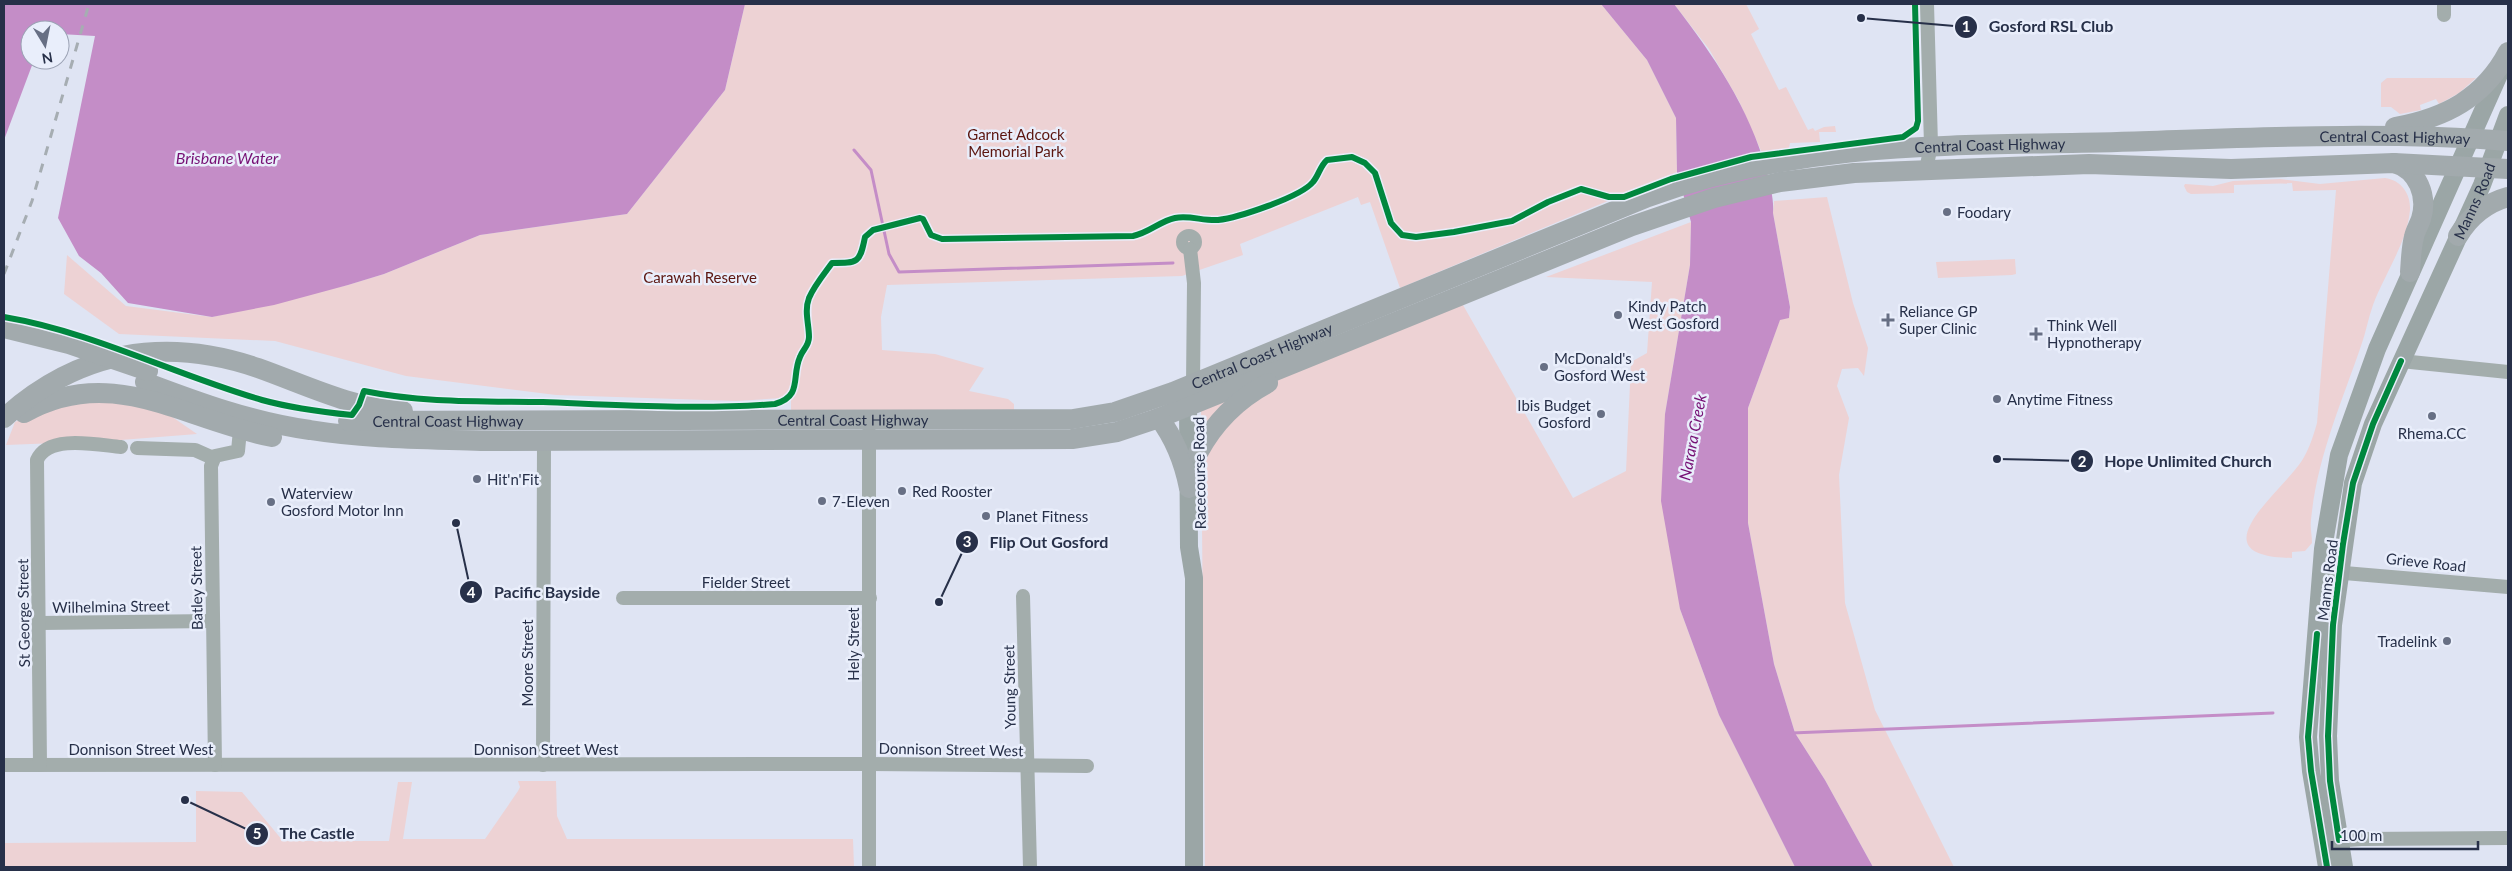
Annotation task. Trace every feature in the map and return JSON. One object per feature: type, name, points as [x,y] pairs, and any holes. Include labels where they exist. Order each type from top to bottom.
[{"type":"highway","points":[[2359,134],[2425,121],[2454,110],[2485,86],[2508,53]]},
{"type":"highway","name":"Central Coast Highway","points":[[4,328],[69,344],[203,404],[254,419],[309,430],[390,438],[482,441],[1072,439],[1117,432],[1160,418],[1193,398],[1670,189],[1770,164],[1842,152],[1931,145],[2359,134],[2503,141]]},
{"type":"highway","name":"Central Coast Highway","points":[[4,341],[234,400],[310,417],[366,423],[1073,419],[1193,398],[1359,337],[1678,209],[1780,182],[1848,174],[2089,164],[2231,168],[2394,163],[2508,169]]},
{"type":"highway","points":[[2394,163],[2406,168],[2414,176],[2423,198],[2421,218],[2414,237],[2410,272]]},
{"type":"highway","points":[[2458,236],[2469,220],[2481,210],[2508,197]]},
{"type":"highway","points":[[1198,453],[1207,436],[1221,420],[1258,388],[1359,337]]},
{"type":"highway","points":[[4,418],[43,388],[94,362],[132,354],[173,351],[235,361],[346,402],[377,409],[559,421]]},
{"type":"highway","points":[[4,427],[25,412],[56,399],[82,393],[106,392],[141,398],[240,430],[296,441],[356,446],[482,441]]},
{"type":"highway","points":[[1160,418],[1174,442],[1184,467],[1189,488]]},
{"type":"main road","name":"Manns Road","points":[[2344,867],[2331,841],[2308,737],[2321,570],[2330,503],[2344,436],[2410,272],[2508,53]]},
{"type":"main road","name":"Manns Road","points":[[2327,867],[2331,841],[2328,736],[2334,625],[2353,483],[2372,424],[2488,167],[2503,141],[2508,114]]},
{"type":"main road","points":[[2344,436],[2380,371],[2389,365],[2401,361]]},
{"type":"main road","name":"Racecourse Road","points":[[1193,398],[1198,453],[1200,546],[1194,578]]},
{"type":"main road","name":"Racecourse Road","points":[[1193,398],[1189,488],[1189,547],[1194,578],[1194,867]]},
{"type":"street","points":[[1926,170],[1931,145],[1927,4]]},
{"type":"street","points":[[1190,249],[1194,283],[1193,398]]},
{"type":"street","points":[[2401,361],[2508,372]]},
{"type":"street","name":"Hely Street","points":[[869,421],[869,867]]},
{"type":"street","points":[[137,448],[195,450],[213,458],[222,453],[238,451],[240,430]]},
{"type":"street","name":"Moore Street","points":[[543,766],[544,441]]},
{"type":"street","name":"St George Street","points":[[40,765],[37,460],[44,450],[54,445],[121,446]]},
{"type":"street","name":"Batley Street","points":[[213,458],[211,466],[210,557],[215,765]]},
{"type":"street","name":"Grieve Road","points":[[2321,570],[2508,587]]},
{"type":"street","name":"Young Street","points":[[1024,596],[1030,867]]},
{"type":"street","name":"Fielder Street","points":[[623,598],[870,598]]},
{"type":"street","name":"Wilhelmina Street","points":[[40,623],[213,621]]},
{"type":"street","name":"Donnison Street West","points":[[4,765],[543,766],[870,764],[1087,766]]},
{"type":"street","points":[[2331,841],[2508,838]]},
{"type":"green space","name":"Garnet Adcock Memorial Park","points":[[745,4],[1601,4],[1647,60],[1676,118],[1677,172],[1400,288],[1370,202],[1361,205],[1358,197],[1240,244],[1243,255],[1182,276],[887,285],[881,317],[882,350],[935,354],[984,368],[969,391],[1008,399],[1014,404],[1014,413],[791,410],[791,394],[783,398],[736,401],[556,395],[406,376],[275,341],[119,334],[64,294],[67,255],[126,306],[212,317],[348,285],[384,274],[480,235],[627,214],[725,90]]},
{"type":"green space","points":[[1674,4],[1746,4],[1759,29],[1751,34],[1779,90],[1786,87],[1808,130],[1813,128],[1815,131],[1824,127],[1835,126],[1836,132],[1819,132],[1820,142],[1790,143],[1789,148],[1762,153],[1739,101],[1709,49]]},
{"type":"green space","points":[[2387,78],[2476,78],[2459,93],[2439,104],[2436,99],[2420,105],[2421,110],[2400,114],[2391,107],[2381,107],[2381,83]]},
{"type":"green space","points":[[2385,178],[2396,182],[2407,193],[2410,204],[2408,222],[2400,247],[2373,305],[2363,341],[2324,453],[2314,497],[2311,523],[2312,543],[2305,551],[2292,552],[2292,558],[2264,555],[2250,547],[2247,535],[2252,521],[2301,462],[2309,448],[2317,423],[2336,190],[2293,191],[2292,183],[2234,185],[2234,193],[2191,194],[2187,192],[2184,186],[2185,184],[2213,186],[2233,181],[2280,179],[2320,184]]},
{"type":"green space","points":[[1827,197],[1853,303],[1868,348],[1864,376],[1858,368],[1842,369],[1837,386],[1849,418],[1839,475],[1845,603],[1875,710],[1954,867],[1873,867],[1825,780],[1795,733],[1774,664],[1748,523],[1748,408],[1780,319],[1789,318],[1790,307],[1773,213],[1774,201]]},
{"type":"green space","points":[[1691,222],[1690,265],[1665,414],[1680,609],[1719,715],[1795,867],[1205,867],[1201,409],[1459,298],[1573,498],[1626,471],[1631,362],[1647,353],[1652,282],[1546,277]]},
{"type":"green space","points":[[2015,259],[2016,274],[2012,275],[1938,278],[1936,262]]},
{"type":"green space","points":[[93,395],[152,403],[197,434],[108,441],[6,445],[15,422]]},
{"type":"green space","points":[[518,781],[556,781],[557,816],[567,839],[853,839],[854,867],[4,867],[4,843],[196,842],[196,791],[242,792],[283,841],[389,841],[398,782],[412,782],[403,839],[485,839],[518,791],[520,787]]},
{"type":"water","name":"Brisbane Water","points":[[4,4],[745,4],[725,90],[627,214],[480,235],[384,274],[274,305],[212,317],[128,303],[101,273],[79,256],[58,218],[95,36],[70,35],[70,20],[20,20],[20,70],[30,70],[4,140]]},
{"type":"water","name":"Narara Creek","points":[[1601,4],[1674,4],[1703,43],[1729,83],[1750,126],[1767,172],[1772,192],[1773,213],[1790,307],[1789,318],[1780,320],[1748,408],[1748,523],[1774,664],[1795,733],[1825,780],[1873,867],[1795,867],[1719,715],[1680,609],[1661,501],[1665,414],[1690,265],[1691,222],[1677,172],[1676,118],[1647,60]]},
{"type":"waterway","points":[[854,150],[871,170],[889,254],[899,272],[1173,263]]},
{"type":"waterway","points":[[1792,733],[2273,713]]},
{"type":"railway","points":[[4,274],[32,201],[89,4]]},
{"type":"cycle path","points":[[4,317],[37,324],[102,343],[198,379],[262,400],[341,414],[352,415],[359,405],[364,391],[408,398],[453,401],[688,407],[775,404],[784,401],[793,391],[797,364],[809,340],[807,318],[809,298],[819,280],[832,263],[847,263],[856,260],[861,252],[865,237],[873,230],[920,218],[923,219],[931,235],[942,239],[1133,236],[1175,218],[1186,217],[1218,220],[1268,206],[1306,188],[1313,182],[1327,160],[1352,157],[1365,163],[1375,173],[1391,223],[1402,235],[1416,237],[1512,221],[1548,202],[1581,189],[1609,197],[1624,197],[1671,179],[1751,157],[1903,137],[1916,128],[1918,121],[1915,4]]},
{"type":"cycle path","points":[[2339,840],[2330,781],[2328,736],[2333,625],[2343,544],[2353,483],[2373,424],[2401,361]]},
{"type":"cycle path","points":[[2317,634],[2308,737],[2311,771],[2327,867]]},
{"type":"place","name":"Gosford RSL Club","points":[[1861,18]]},
{"type":"place","name":"Foodary","points":[[1947,212]]},
{"type":"place","name":"Kindy Patch West Gosford","points":[[1618,315]]},
{"type":"place","name":"Reliance GP Super Clinic","points":[[1888,320]]},
{"type":"place","name":"Think Well Hypnotherapy","points":[[2036,334]]},
{"type":"place","name":"McDonald's Gosford West","points":[[1544,367]]},
{"type":"place","name":"Anytime Fitness","points":[[1997,399]]},
{"type":"place","name":"Ibis Budget Gosford","points":[[1601,414]]},
{"type":"place","name":"Rhema.CC","points":[[2432,416]]},
{"type":"place","name":"Hope Unlimited Church","points":[[1997,459]]},
{"type":"place","name":"Hit'n'Fit","points":[[477,479]]},
{"type":"place","name":"Red Rooster","points":[[902,491]]},
{"type":"place","name":"7-Eleven","points":[[822,501]]},
{"type":"place","name":"Waterview Gosford Motor Inn","points":[[271,502]]},
{"type":"place","name":"Planet Fitness","points":[[986,516]]},
{"type":"place","name":"Pacific Bayside","points":[[456,523]]},
{"type":"place","name":"Flip Out Gosford","points":[[939,602]]},
{"type":"place","name":"Tradelink","points":[[2447,641]]},
{"type":"place","name":"The Castle","points":[[185,800]]},
{"type":"park label","name":"Carawah Reserve","points":[[700,277]]}]
